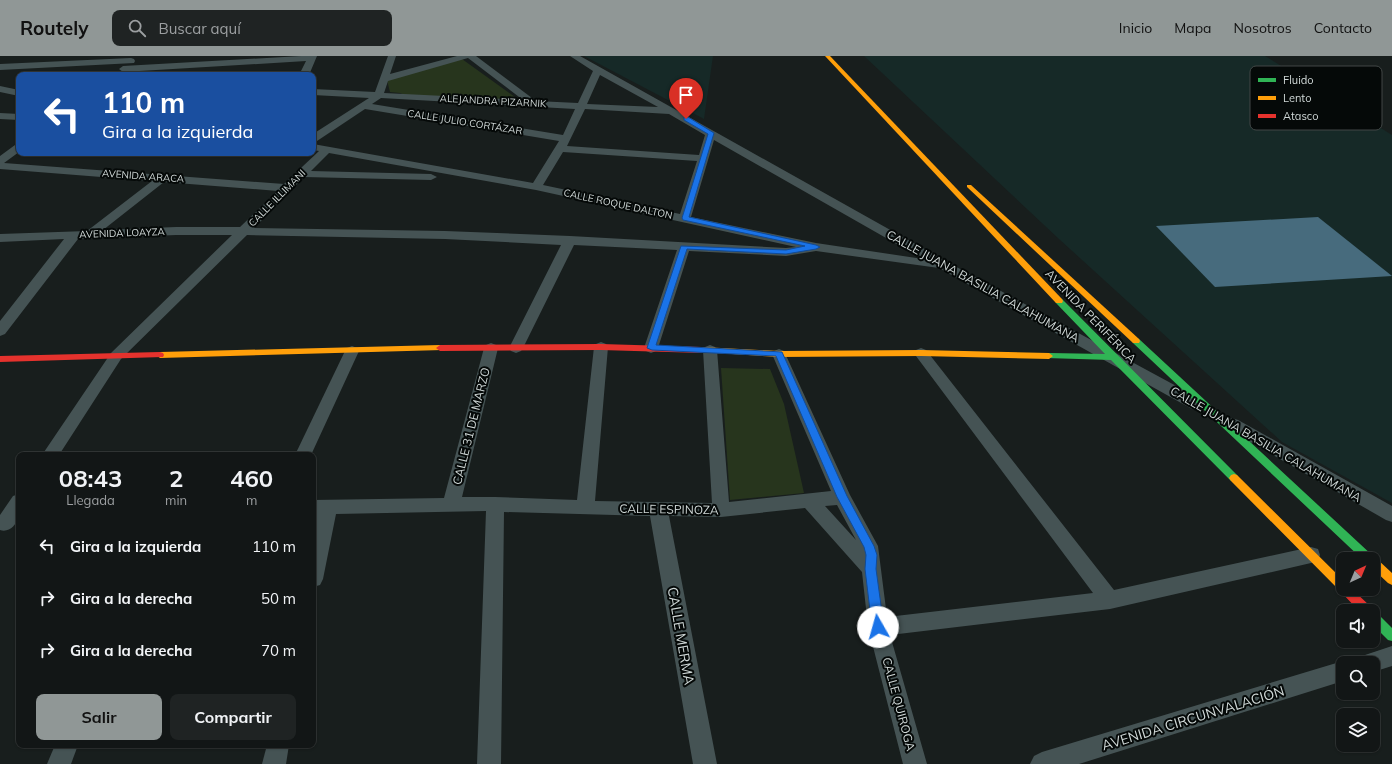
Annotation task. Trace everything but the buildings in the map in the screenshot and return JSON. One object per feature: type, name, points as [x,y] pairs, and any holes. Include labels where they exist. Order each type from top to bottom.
[{"type":"street","points":[[316,137],[378,96],[392,56]]},
{"type":"street","points":[[384,79],[466,56]]},
{"type":"street","points":[[470,56],[532,103]]},
{"type":"street","name":"CALLE JUANA BASILIA CALAHUMANA","points":[[574,56],[946,267],[1214,414],[1392,515]]},
{"type":"street","name":"AVENIDA PERIFÉRICA","points":[[827,56],[1113,358],[1336,579]]},
{"type":"street","points":[[120,72],[234,59],[312,57],[305,72]]},
{"type":"street","points":[[120,72],[133,58]]},
{"type":"street","points":[[0,67],[133,58]]},
{"type":"street","points":[[536,187],[561,149],[598,70]]},
{"type":"street","points":[[0,89],[16,92]]},
{"type":"street","name":"ALEJANDRA PIZARNIK","points":[[316,92],[673,111]]},
{"type":"street","name":"CALLE JULIO CORTÁZAR","points":[[364,106],[566,138]]},
{"type":"street","points":[[0,116],[16,117]]},
{"type":"street","points":[[685,218],[702,158],[711,133]]},
{"type":"street","name":"CALLE ROQUE DALTON","points":[[316,147],[451,173],[536,187],[816,247],[946,267]]},
{"type":"street","name":"CALLE ILLIMANI","points":[[52,452],[116,356],[327,149]]},
{"type":"street","points":[[561,149],[702,158]]},
{"type":"street","points":[[0,161],[16,150]]},
{"type":"street","name":"AVENIDA ARACA","points":[[0,166],[286,188]]},
{"type":"street","points":[[300,174],[436,177],[451,173]]},
{"type":"street","points":[[91,234],[162,178]]},
{"type":"street","name":"AVENIDA PERIFÉRICA","points":[[962,178],[978,195],[1362,552]]},
{"type":"street","name":"AVENIDA LOAYZA","points":[[0,238],[176,231],[244,231],[446,235],[786,252],[816,247]]},
{"type":"street","points":[[0,331],[74,235]]},
{"type":"street","points":[[516,348],[570,240]]},
{"type":"street","points":[[652,348],[684,247]]},
{"type":"street","points":[[0,359],[352,351],[378,349],[601,346],[780,354],[921,353],[1113,358]]},
{"type":"street","points":[[585,508],[601,346]]},
{"type":"street","name":"CALLE 31 DE MARZO","points":[[451,504],[490,348]]},
{"type":"street","points":[[710,350],[721,510]]},
{"type":"street","points":[[304,452],[352,351]]},
{"type":"street","points":[[921,353],[1110,600]]},
{"type":"street","name":"CALLE QUIROGA","points":[[780,354],[842,497],[869,546],[872,555],[871,569],[878,627],[915,764]]},
{"type":"street","name":"CALLE ESPINOZA","points":[[321,507],[495,504],[585,508],[721,510],[842,497]]},
{"type":"street","points":[[809,501],[871,569]]},
{"type":"street","points":[[489,764],[495,504]]},
{"type":"street","points":[[8,524],[16,507]]},
{"type":"street","points":[[316,552],[321,507]]},
{"type":"street","name":"CALLE MERMA","points":[[658,508],[705,764]]},
{"type":"street","points":[[878,627],[1110,600],[1311,555]]},
{"type":"street","points":[[1380,569],[1392,580]]},
{"type":"street","points":[[1353,596],[1360,604]]},
{"type":"street","points":[[1380,624],[1392,636]]},
{"type":"street","points":[[1380,660],[1392,656]]},
{"type":"street","name":"AVENIDA CIRCUNVALACIÓN","points":[[1042,764],[1336,673]]},
{"type":"street","points":[[59,764],[66,748]]},
{"type":"street","points":[[274,764],[277,748]]},
{"type":"shaded area","points":[[584,56],[713,56],[704,119]]},
{"type":"shaded area","points":[[864,56],[1265,56],[1281,66],[1250,66],[1250,130],[1382,130],[1382,129],[1392,135],[1392,503],[1282,442],[1059,239]]},
{"type":"green space","points":[[462,59],[519,100],[410,97],[400,93],[390,92],[387,80]]},
{"type":"green space","points":[[721,368],[770,369],[784,404],[804,493],[730,500]]},
{"type":"water","points":[[1318,217],[1392,276],[1215,287],[1156,226]]},
{"type":"traffic: fast","points":[[1059,301],[1234,478]]},
{"type":"traffic: fast","points":[[1136,341],[1362,552]]},
{"type":"traffic: fast","points":[[1049,356],[1113,357]]},
{"type":"traffic: fast","points":[[1380,624],[1392,636]]},
{"type":"traffic: slow","points":[[827,56],[1059,301]]},
{"type":"traffic: slow","points":[[969,186],[1136,341]]},
{"type":"traffic: slow","points":[[160,355],[440,348]]},
{"type":"traffic: slow","points":[[702,350],[779,354],[921,353],[1049,356]]},
{"type":"traffic: slow","points":[[1234,478],[1336,580]]},
{"type":"traffic: slow","points":[[1380,569],[1392,580]]},
{"type":"traffic: jam","points":[[440,348],[601,347],[702,350]]},
{"type":"traffic: jam","points":[[0,359],[160,355]]},
{"type":"traffic: jam","points":[[1352,596],[1360,604]]},
{"type":"route","points":[[686,119],[711,133],[702,158],[685,218],[816,247],[786,252],[684,247],[652,348],[780,354],[842,497],[869,546],[872,555],[871,569],[878,627]]}]
